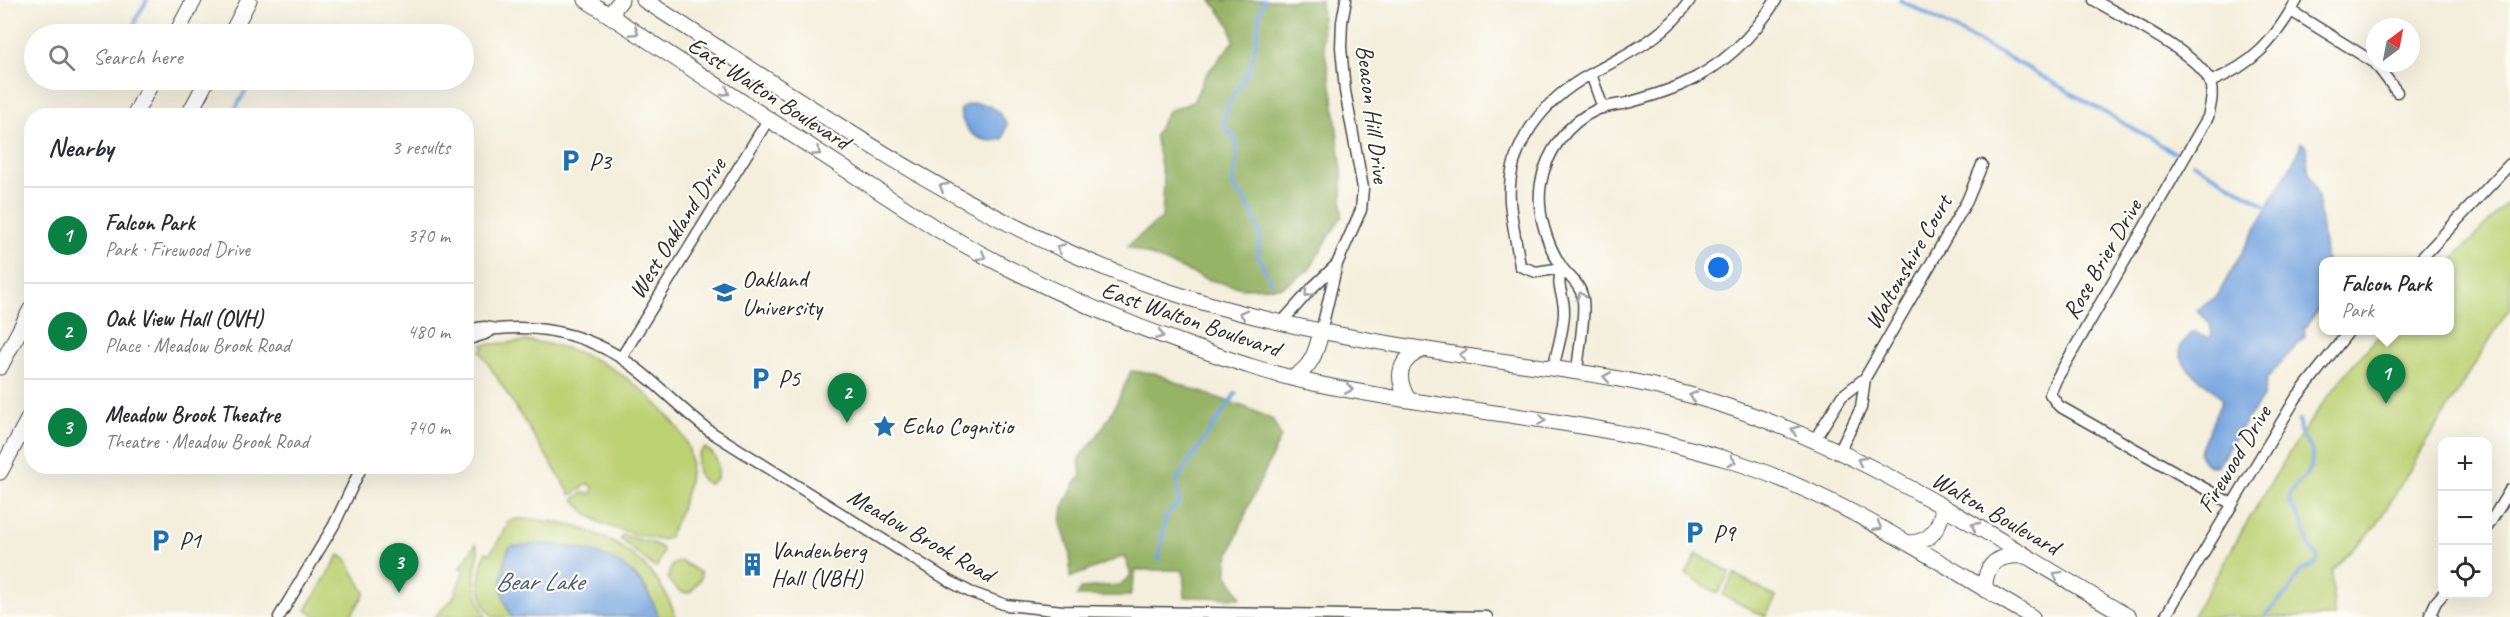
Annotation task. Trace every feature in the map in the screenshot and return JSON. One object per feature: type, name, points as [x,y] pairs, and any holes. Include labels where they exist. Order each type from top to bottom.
[{"type":"main road","points":[[181,24],[194,0]]},
{"type":"main road","points":[[236,24],[249,0]]},
{"type":"main road","name":"East Walton Boulevard","points":[[586,0],[927,223],[1013,272],[1091,308],[1153,333],[1292,378],[1408,399],[1603,429],[1680,446],[1765,472],[1849,510],[1907,543]]},
{"type":"main road","points":[[614,19],[614,9],[621,0]]},
{"type":"main road","name":"East Walton Boulevard","points":[[644,0],[926,177],[1034,237],[1108,269],[1166,290],[1321,332],[1577,372],[1700,398],[1774,422],[1840,450]]},
{"type":"main road","points":[[138,108],[148,90]]},
{"type":"main road","points":[[192,108],[202,90]]},
{"type":"main road","points":[[0,367],[24,322]]},
{"type":"main road","points":[[1292,378],[1312,362],[1321,332]]},
{"type":"main road","points":[[1408,399],[1400,381],[1402,368],[1410,356],[1424,349]]},
{"type":"main road","points":[[0,472],[24,427]]},
{"type":"main road","name":"Walton Boulevard","points":[[1840,450],[2128,617]]},
{"type":"main road","points":[[1907,543],[1925,541],[1931,537],[1939,524],[1943,508]]},
{"type":"main road","points":[[1907,543],[2032,617]]},
{"type":"main road","points":[[1985,590],[1988,570],[1996,559],[2012,555],[2025,556]]},
{"type":"street","name":"Beacon Hill Drive","points":[[1321,332],[1337,264],[1361,210],[1363,188],[1345,91],[1341,47],[1346,0]]},
{"type":"street","points":[[1562,268],[1536,272],[1520,266],[1510,201],[1512,172],[1527,131],[1559,95],[1656,37],[1690,0]]},
{"type":"street","points":[[1577,372],[1584,302],[1574,278],[1562,268],[1550,244],[1540,211],[1540,185],[1546,160],[1560,138],[1575,123],[1596,110],[1683,85],[1715,67],[1761,24],[1776,0]]},
{"type":"street","points":[[2094,0],[2187,55],[2202,68],[2210,82],[2236,69],[2262,51],[2275,37],[2297,0]]},
{"type":"street","points":[[2291,11],[2366,57]]},
{"type":"street","points":[[2382,72],[2397,92]]},
{"type":"street","points":[[1591,74],[1603,108]]},
{"type":"street","name":"Rose Brier Drive","points":[[2210,82],[2212,99],[2208,117],[2055,380],[2050,394],[2059,406],[2232,504]]},
{"type":"street","name":"West Oakland Drive","points":[[621,358],[768,120]]},
{"type":"street","points":[[2422,257],[2510,164]]},
{"type":"street","name":"Waltonshire Court","points":[[1815,439],[1842,396],[1865,378],[1967,201],[1982,165]]},
{"type":"street","name":"Beacon Hill Drive","points":[[1281,323],[1337,264]]},
{"type":"street","points":[[1553,369],[1563,318],[1563,301],[1558,289],[1558,278],[1562,268]]},
{"type":"street","points":[[1563,318],[1582,320]]},
{"type":"street","name":"Meadow Brook Road","points":[[474,329],[484,327],[527,328],[564,333],[591,342],[621,358],[651,380],[711,432],[949,581],[991,600],[1012,606],[1054,610],[1487,617]]},
{"type":"street","name":"Meadow Brook Road","points":[[474,337],[494,329]]},
{"type":"street","name":"Firewood Drive","points":[[2164,617],[2295,398],[2346,335]]},
{"type":"street","name":"Waltonshire Court","points":[[1840,450],[1861,408],[1865,378]]},
{"type":"street","points":[[279,617],[334,525],[358,474]]},
{"type":"street","points":[[2492,518],[2510,490]]},
{"type":"street","points":[[2433,617],[2430,615],[2439,599]]},
{"type":"green space","points":[[1211,0],[1321,0],[1323,41],[1342,171],[1342,216],[1309,270],[1282,287],[1242,288],[1206,279],[1127,246],[1162,218],[1164,182],[1155,135],[1168,111],[1193,102],[1205,76],[1234,41],[1229,24]]},
{"type":"green space","points":[[2510,200],[2510,307],[2373,530],[2332,570],[2334,617],[2192,617],[2257,505],[2303,432],[2328,396],[2380,335],[2454,335],[2454,258]]},
{"type":"green space","points":[[529,341],[566,348],[615,370],[644,392],[678,428],[688,447],[690,475],[681,509],[668,538],[661,540],[613,528],[592,517],[574,499],[583,493],[592,494],[593,487],[587,483],[571,495],[480,351],[484,348],[482,345]]},
{"type":"green space","points":[[1131,371],[1155,373],[1273,420],[1281,437],[1250,503],[1227,561],[1227,572],[1241,598],[1185,597],[1183,570],[1136,570],[1130,596],[1077,596],[1082,588],[1120,585],[1131,575],[1124,556],[1070,578],[1070,553],[1061,524],[1063,507],[1075,483],[1081,477],[1079,458],[1096,438],[1109,417]]},
{"type":"green space","points":[[705,448],[713,454],[718,465],[717,478],[709,484],[702,480],[697,467],[697,459]]},
{"type":"green space","points":[[517,519],[542,520],[567,525],[613,542],[634,556],[651,573],[665,593],[676,617],[659,617],[646,588],[634,573],[552,544],[509,548],[502,584],[512,617],[493,617],[481,594],[481,568],[486,552],[490,554],[508,525],[507,522]]},
{"type":"green space","points":[[623,535],[662,548],[663,552],[657,567],[654,567],[620,539]]},
{"type":"green space","points":[[476,544],[478,558],[475,584],[486,617],[434,617],[453,599],[464,570],[460,568]]},
{"type":"green space","points":[[1697,554],[1730,572],[1718,593],[1686,575]]},
{"type":"green space","points":[[339,555],[347,560],[365,593],[350,617],[316,617],[306,610]]},
{"type":"green space","points":[[681,561],[701,573],[701,578],[690,593],[677,589],[668,578],[672,565]]},
{"type":"green space","points":[[1734,574],[1776,597],[1765,617],[1723,595]]},
{"type":"water","points":[[974,103],[990,106],[1001,115],[1007,125],[1003,139],[981,139],[965,126],[960,111],[964,106]]},
{"type":"water","points":[[2301,142],[2306,146],[2308,169],[2318,197],[2326,257],[2319,257],[2319,308],[2304,329],[2305,336],[2267,378],[2263,398],[2218,465],[2208,465],[2199,453],[2222,400],[2188,369],[2180,354],[2181,345],[2193,332],[2207,338],[2212,336],[2210,323],[2197,310],[2220,291],[2298,153]]},
{"type":"water","name":"Bear Lake","points":[[552,544],[589,551],[618,563],[641,584],[651,598],[659,617],[512,617],[504,600],[502,584],[509,548]]},
{"type":"waterway","points":[[135,24],[147,0]]},
{"type":"waterway","points":[[1264,0],[1250,64],[1227,107],[1224,128],[1232,135],[1237,147],[1233,186],[1246,201],[1259,229],[1258,256],[1272,283]]},
{"type":"waterway","points":[[1900,0],[2026,67],[2175,153]]},
{"type":"waterway","points":[[237,108],[246,90]]},
{"type":"waterway","points":[[2193,163],[2267,206]]},
{"type":"waterway","points":[[1159,560],[1165,519],[1179,503],[1178,478],[1236,393]]},
{"type":"waterway","points":[[2266,614],[2288,592],[2301,571],[2318,561],[2309,547],[2302,523],[2289,502],[2292,492],[2307,473],[2312,460],[2311,449],[2300,432],[2299,420]]},
{"type":"place","name":"P3","points":[[571,161]]},
{"type":"place","name":"Oakland University","points":[[724,293]]},
{"type":"place","name":"P5","points":[[760,378]]},
{"type":"place","name":"Falcon Park","points":[[2386,404]]},
{"type":"place","name":"Oak View Hall (OVH)","points":[[847,423]]},
{"type":"place","name":"Echo Cognitio","points":[[884,426]]},
{"type":"place","name":"P9","points":[[1695,533]]},
{"type":"place","name":"P1","points":[[161,540]]},
{"type":"place","name":"Vandenberg Hall (VBH)","points":[[753,564]]},
{"type":"place","name":"Meadow Brook Theatre","points":[[399,593]]}]
